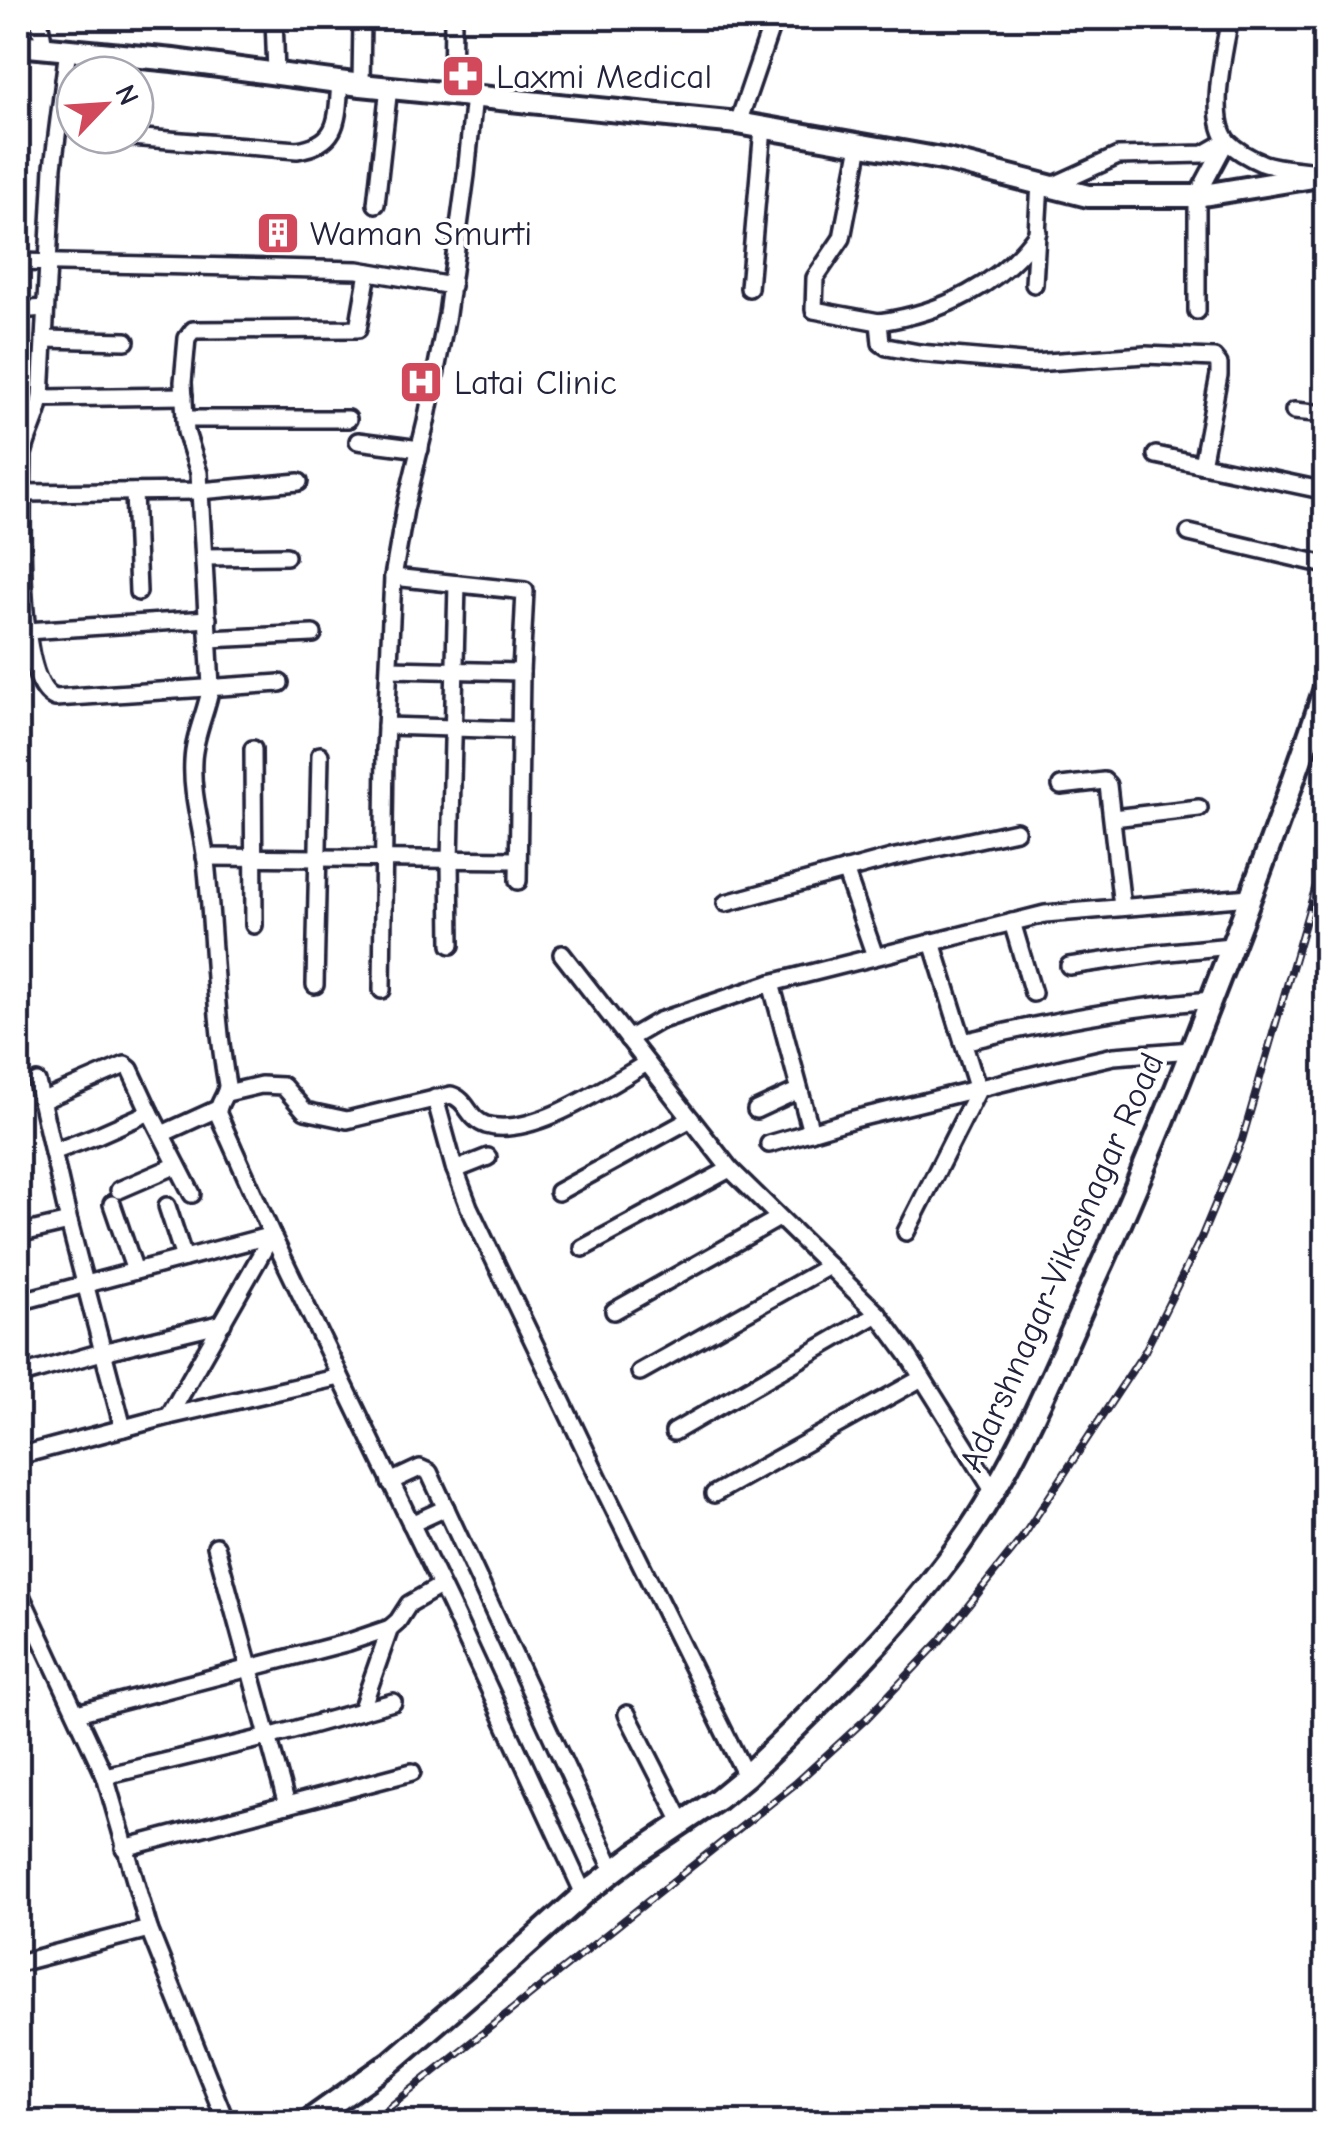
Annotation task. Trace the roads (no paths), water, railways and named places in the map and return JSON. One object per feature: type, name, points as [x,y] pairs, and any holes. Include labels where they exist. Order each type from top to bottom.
[{"type":"main road","points":[[18,45],[738,123],[965,164],[1088,196],[1198,196],[1326,174]]},
{"type":"main road","name":"Adarshnagar-Vikasnagar Road","points":[[307,2122],[390,2063],[614,1870],[746,1776],[909,1610],[958,1547],[1016,1452],[1116,1234],[1232,946],[1326,686]]},
{"type":"street","points":[[39,18],[44,47]]},
{"type":"street","points":[[274,18],[276,74]]},
{"type":"street","points":[[155,139],[297,150],[314,147],[330,135],[338,116],[350,83],[362,18]]},
{"type":"street","points":[[452,94],[453,18]]},
{"type":"street","points":[[738,123],[774,18]]},
{"type":"street","points":[[1230,18],[1218,109],[1220,128],[1227,141],[1265,164],[1326,174]]},
{"type":"street","points":[[68,49],[68,55]]},
{"type":"street","points":[[376,204],[389,87]]},
{"type":"street","points":[[382,990],[386,726],[394,576],[452,286],[474,96]]},
{"type":"street","points":[[749,288],[763,128]]},
{"type":"street","points":[[1034,284],[1046,184],[1118,156],[1204,154],[1227,141]]},
{"type":"street","points":[[1198,311],[1198,196],[1227,141]]},
{"type":"street","points":[[860,145],[842,238],[815,278],[814,310],[879,322],[941,307],[985,284],[1024,252],[1038,232]]},
{"type":"street","points":[[58,155],[53,167],[41,398],[38,418],[23,455],[19,555],[28,631],[41,687],[55,698],[280,682]]},
{"type":"street","points":[[18,262],[368,272],[452,286]]},
{"type":"street","points":[[162,1134],[217,1109],[227,1093],[205,857],[193,786],[192,758],[210,686],[198,466],[184,419],[187,338],[193,330],[358,329],[368,272]]},
{"type":"street","points":[[18,310],[45,308]]},
{"type":"street","points":[[879,322],[882,342],[887,347],[919,353],[1033,363],[1144,355],[1214,358],[1220,375],[1202,465]]},
{"type":"street","points":[[44,340],[126,341]]},
{"type":"street","points":[[41,398],[184,396]]},
{"type":"street","points":[[1294,411],[1326,414]]},
{"type":"street","points":[[18,419],[38,418]]},
{"type":"street","points":[[184,419],[348,419]]},
{"type":"street","points":[[358,440],[420,449]]},
{"type":"street","points":[[1156,456],[1326,491]]},
{"type":"street","points":[[23,494],[200,491],[298,482]]},
{"type":"street","points":[[134,492],[138,592]]},
{"type":"street","points":[[1189,532],[1326,564]]},
{"type":"street","points":[[204,558],[286,556]]},
{"type":"street","points":[[394,576],[525,591],[518,881]]},
{"type":"street","points":[[451,945],[457,584]]},
{"type":"street","points":[[28,631],[208,619]]},
{"type":"street","points":[[209,639],[314,634]]},
{"type":"street","points":[[390,668],[521,672]]},
{"type":"street","points":[[386,726],[520,730]]},
{"type":"street","points":[[253,749],[254,925]]},
{"type":"street","points":[[315,986],[320,756]]},
{"type":"street","points":[[1061,786],[1104,781],[1110,793],[1122,907]]},
{"type":"street","points":[[1113,818],[1199,808]]},
{"type":"street","points":[[726,903],[1016,830]]},
{"type":"street","points":[[205,857],[518,860]]},
{"type":"street","points":[[845,870],[875,956]]},
{"type":"street","points":[[628,1039],[659,1021],[771,983],[1045,914],[1250,898]]},
{"type":"street","points":[[1012,922],[1033,993]]},
{"type":"street","points":[[906,1232],[978,1090],[932,942]]},
{"type":"street","points":[[1069,966],[1232,946]]},
{"type":"street","points":[[562,954],[730,1170],[878,1314],[994,1492]]},
{"type":"street","points":[[771,983],[810,1132]]},
{"type":"street","points":[[963,1042],[1112,1011],[1211,1000]]},
{"type":"street","points":[[768,1144],[854,1119],[1114,1056],[1192,1050]]},
{"type":"street","points":[[227,1093],[262,1085],[283,1086],[306,1110],[347,1120],[444,1095],[458,1096],[482,1124],[517,1125],[565,1110],[647,1062]]},
{"type":"street","points":[[41,1101],[126,1065],[192,1194]]},
{"type":"street","points":[[37,1082],[124,1428]]},
{"type":"street","points":[[756,1110],[799,1090]]},
{"type":"street","points":[[435,1098],[469,1207],[746,1776]]},
{"type":"street","points":[[217,1109],[272,1235],[584,1894]]},
{"type":"street","points":[[53,1152],[150,1112]]},
{"type":"street","points":[[558,1192],[691,1119]]},
{"type":"street","points":[[455,1170],[488,1157]]},
{"type":"street","points":[[135,1271],[115,1197],[178,1164]]},
{"type":"street","points":[[583,1248],[730,1170]]},
{"type":"street","points":[[167,1206],[184,1258]]},
{"type":"street","points":[[614,1311],[779,1218]]},
{"type":"street","points":[[18,1234],[70,1222]]},
{"type":"street","points":[[18,1302],[272,1235]]},
{"type":"street","points":[[170,1416],[272,1235]]},
{"type":"street","points":[[640,1372],[829,1266]]},
{"type":"street","points":[[674,1432],[878,1314]]},
{"type":"street","points":[[18,1376],[222,1322]]},
{"type":"street","points":[[18,1456],[170,1416],[340,1378]]},
{"type":"street","points":[[714,1494],[922,1378]]},
{"type":"street","points":[[390,1482],[420,1468],[429,1472],[614,1870]]},
{"type":"street","points":[[411,1524],[446,1508]]},
{"type":"street","points":[[216,1546],[287,1806]]},
{"type":"street","points":[[77,1713],[390,1628],[409,1604],[440,1586]]},
{"type":"street","points":[[18,1589],[105,1776],[149,1929],[226,2122]]},
{"type":"street","points":[[360,1711],[390,1628]]},
{"type":"street","points":[[105,1776],[394,1702]]},
{"type":"street","points":[[626,1714],[682,1822]]},
{"type":"street","points":[[124,1848],[412,1772]]},
{"type":"street","points":[[18,1964],[149,1929]]},
{"type":"railway","points":[[371,2122],[795,1784],[867,1718],[940,1641],[1022,1538],[1145,1351],[1201,1238],[1242,1140],[1326,851]]},
{"type":"place","name":"Laxmi Medical","points":[[463,76]]},
{"type":"place","name":"Waman Smurti","points":[[278,233]]},
{"type":"place","name":"Latai Clinic","points":[[421,382]]}]
